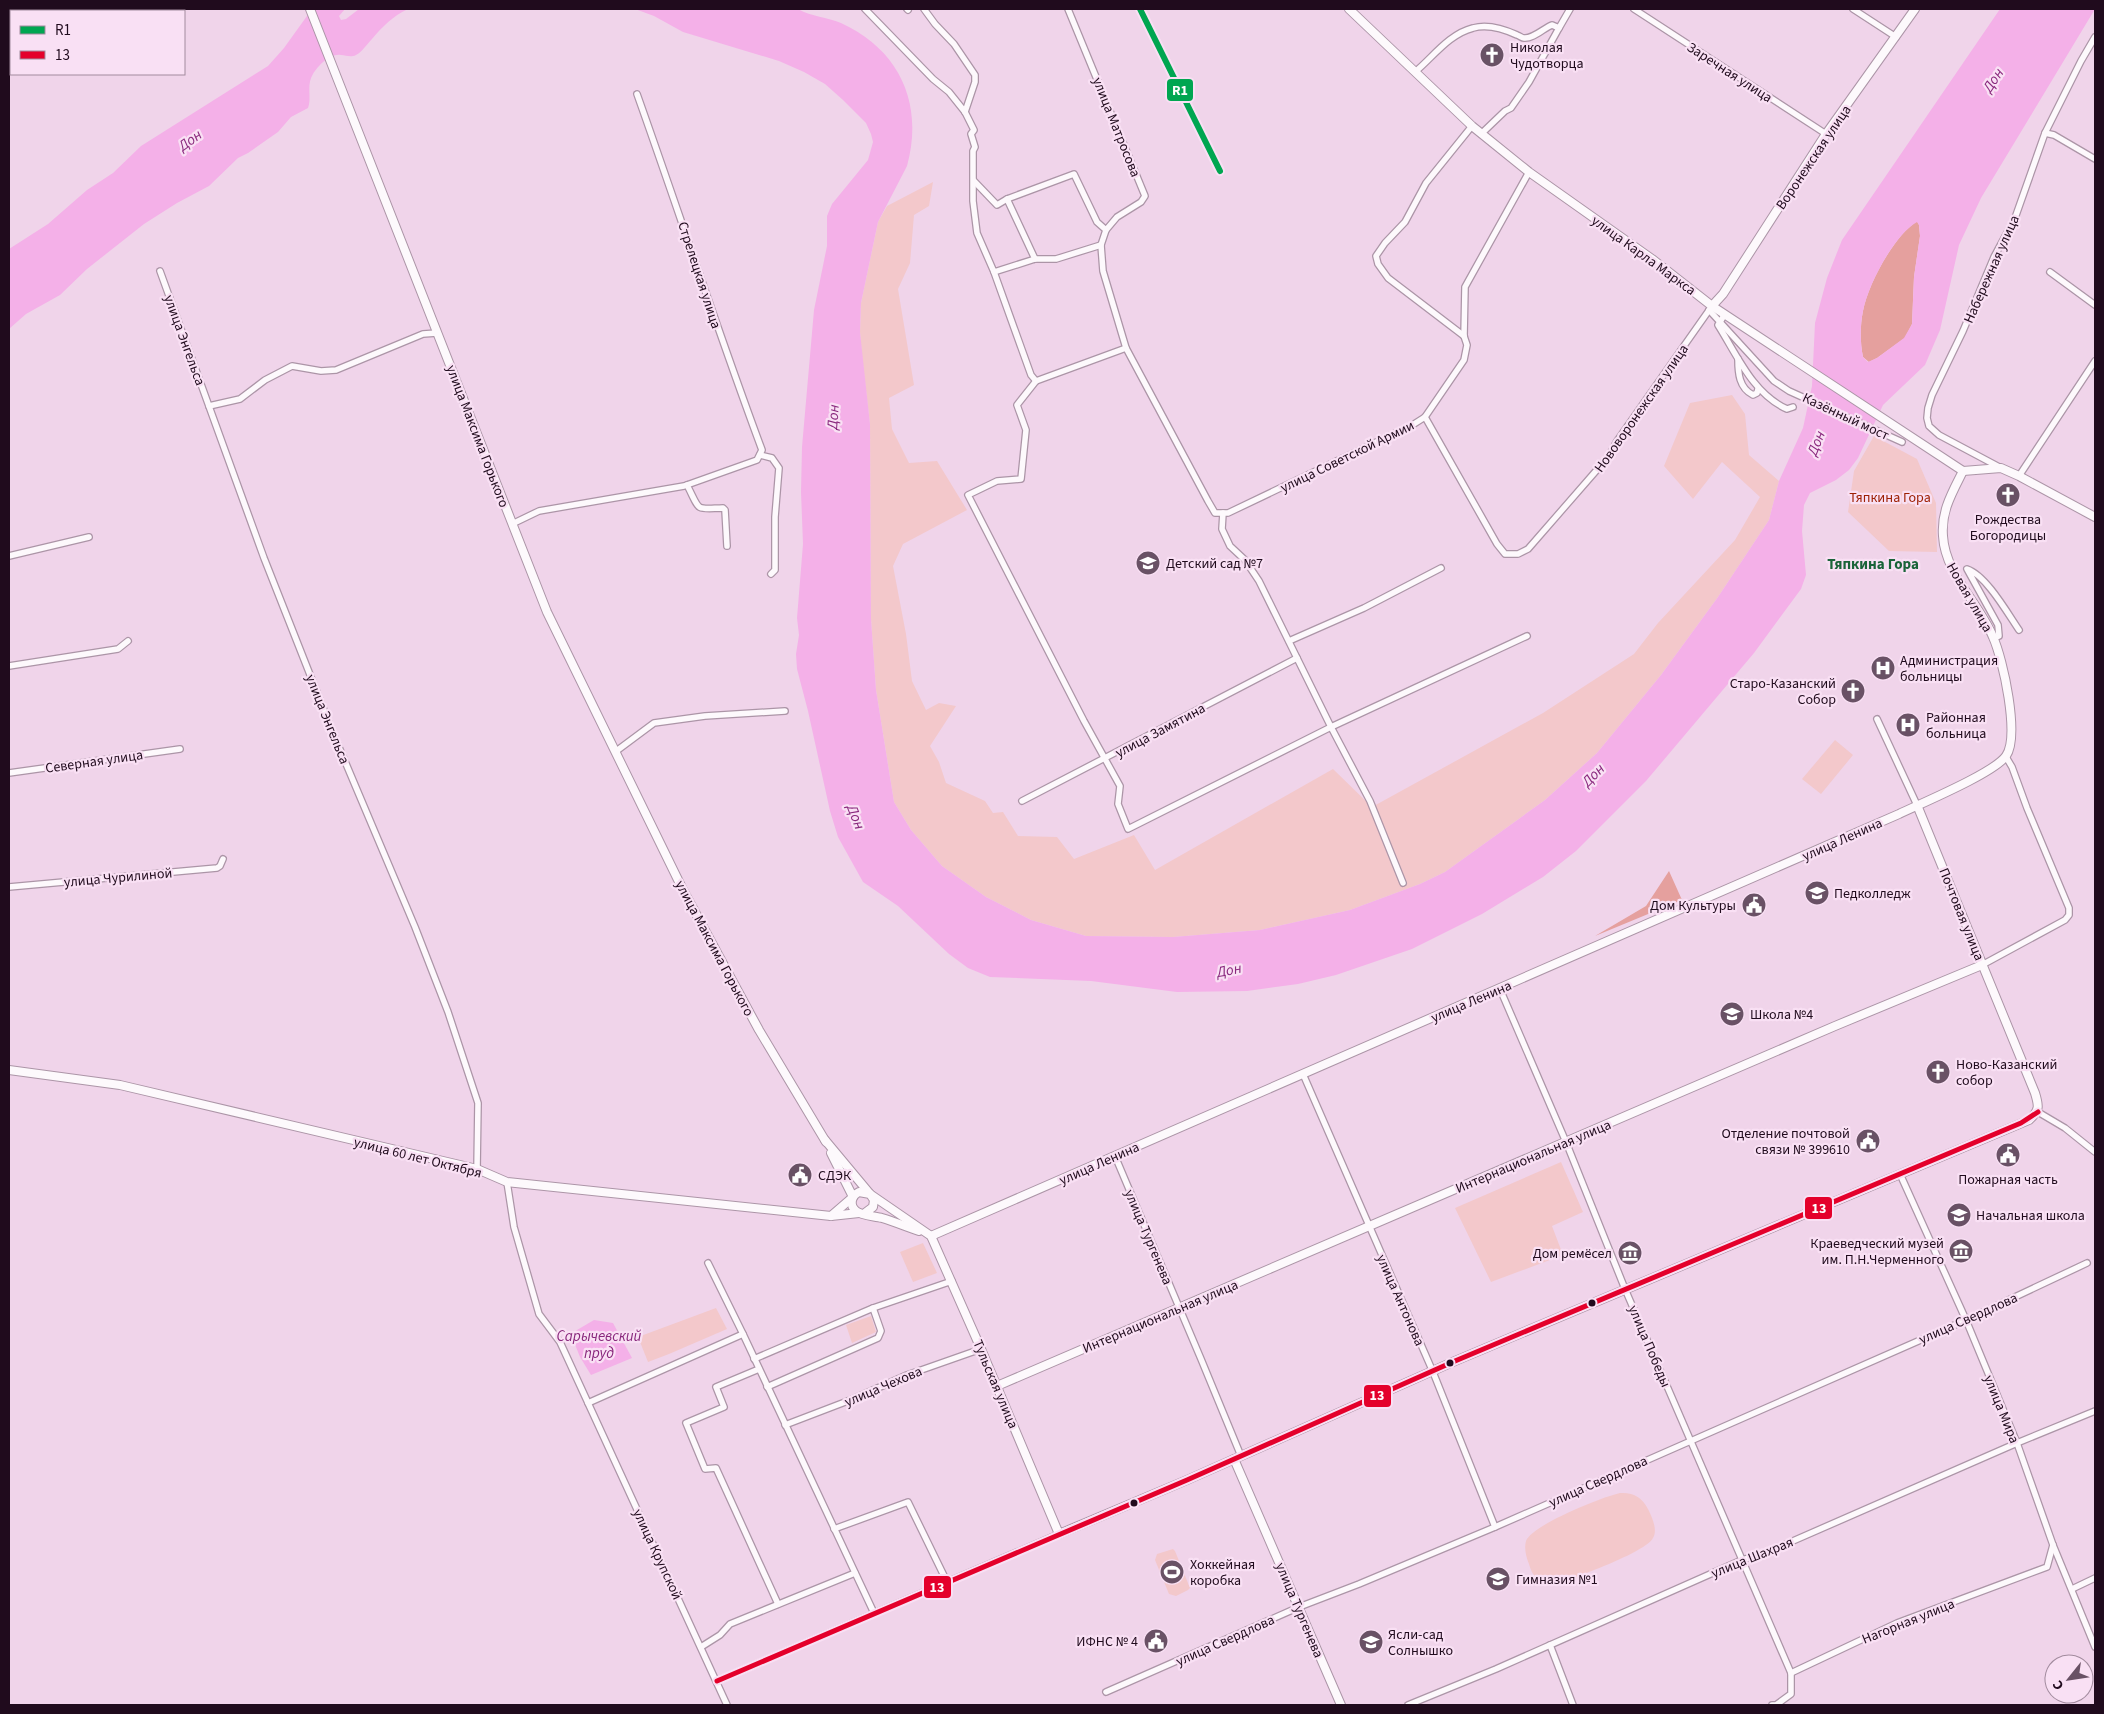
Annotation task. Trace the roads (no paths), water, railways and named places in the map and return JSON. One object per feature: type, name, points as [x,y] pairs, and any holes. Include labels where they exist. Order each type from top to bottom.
[{"type":"main road","name":"улица Максима Горького","points":[[310,9],[547,612],[683,890],[759,1030],[825,1140],[853,1197]]},
{"type":"main road","name":"улица Карла Маркса","points":[[1349,9],[1472,126],[1529,172],[1652,259],[1711,308],[1725,314],[1790,356],[1908,433],[1963,472]]},
{"type":"main road","name":"Воронежская улица","points":[[1711,308],[1723,294],[1826,134],[1915,9]]},
{"type":"main road","points":[[1963,472],[2001,468],[2095,516]]},
{"type":"main road","name":"Новая улица","points":[[1963,472],[1945,506],[1942,521],[1946,554],[1994,638],[2012,714],[2011,738],[2006,757]]},
{"type":"main road","name":"улица Ленина","points":[[930,1236],[1500,989],[1917,805],[1988,770],[2006,757]]},
{"type":"main road","name":"Почтовая улица","points":[[1917,805],[2035,1093],[2039,1108],[2038,1112]]},
{"type":"main road","name":"Интернациональная улица","points":[[997,1386],[1982,965]]},
{"type":"main road","name":"улица 60 лет Октября","points":[[9,1070],[120,1085],[478,1169],[507,1182],[831,1216],[862,1213]]},
{"type":"main road","points":[[1059,1534],[1625,1289],[2021,1123],[2038,1112]]},
{"type":"main road","name":"улица Максима Горького","points":[[825,1140],[870,1194]]},
{"type":"main road","points":[[831,1216],[862,1191],[870,1194],[874,1204],[871,1210],[862,1213]]},
{"type":"main road","name":"Тульская улица","points":[[870,1194],[930,1236],[952,1281],[1059,1534]]},
{"type":"main road","points":[[853,1197],[852,1206],[862,1213],[930,1236]]},
{"type":"main road","name":"улица Тургенева","points":[[1238,1458],[1341,1705]]},
{"type":"street","points":[[865,9],[933,79],[949,92],[965,112],[974,130],[971,134],[975,147],[973,151],[973,201],[977,233],[994,272],[1031,376],[1036,381]]},
{"type":"street","points":[[924,9],[954,44],[975,75],[975,82],[965,112]]},
{"type":"street","name":"улица Матросова","points":[[1068,9],[1145,196],[1141,202],[1117,217],[1106,230]]},
{"type":"street","points":[[1481,134],[1505,111],[1512,108],[1529,82],[1570,9]]},
{"type":"street","name":"Заречная улица","points":[[1634,9],[1826,134]]},
{"type":"street","points":[[1853,9],[1896,37]]},
{"type":"street","points":[[1415,72],[1431,60],[1443,46],[1474,27],[1500,28],[1524,38],[1530,37],[1552,25],[1559,28]]},
{"type":"street","name":"Набережная улица","points":[[2001,468],[1939,435],[1929,426],[1927,418],[1928,408],[1932,395],[1963,331],[1994,258],[2015,218],[2045,134],[2095,37]]},
{"type":"street","name":"Стрелецкая улица","points":[[637,94],[684,226],[718,333],[762,450],[760,454]]},
{"type":"street","points":[[1464,336],[1388,278],[1378,264],[1376,256],[1385,243],[1405,222],[1426,183],[1472,126]]},
{"type":"street","points":[[2045,134],[2054,135],[2095,159]]},
{"type":"street","name":"улица Советской Армии","points":[[1223,513],[1228,513],[1426,417],[1464,360],[1467,345],[1464,336],[1465,287],[1529,172]]},
{"type":"street","points":[[974,181],[997,205],[1006,199],[1074,174],[1097,222],[1106,230],[1101,245],[1103,271],[1126,348],[1215,513],[1223,513],[1222,529],[1230,546],[1245,560],[1259,581],[1370,801],[1403,883]]},
{"type":"street","points":[[1006,199],[1035,259]]},
{"type":"street","points":[[994,272],[1035,259],[1056,259],[1101,245]]},
{"type":"street","name":"улица Энгельса","points":[[160,271],[264,558],[333,733],[415,927],[448,1012],[478,1103],[478,1169]]},
{"type":"street","points":[[2050,272],[2095,305]]},
{"type":"street","name":"улица Карла Маркса","points":[[1711,308],[1719,321],[1774,381],[1789,391]]},
{"type":"street","name":"Нововоронежская улица","points":[[1426,417],[1497,544],[1505,554],[1518,554],[1528,549],[1534,543],[1609,456],[1617,441],[1711,308]]},
{"type":"street","points":[[1725,314],[1718,325],[1758,389],[1775,404],[1787,410],[1793,407]]},
{"type":"street","points":[[209,406],[240,399],[264,380],[292,366],[321,371],[336,370],[423,334],[437,333]]},
{"type":"street","points":[[1126,348],[1036,381],[1017,405],[1026,430],[1021,479],[997,481],[968,495],[1084,721],[1120,786],[1118,804],[1128,829],[1332,727],[1527,636]]},
{"type":"street","points":[[1738,356],[1740,382],[1746,392],[1753,395],[1757,393],[1758,389]]},
{"type":"street","points":[[2019,476],[2095,361]]},
{"type":"street","name":"Казённый мост","points":[[1789,391],[1902,442]]},
{"type":"street","points":[[512,524],[539,511],[687,485],[757,460],[760,454],[772,458],[779,468],[775,517],[775,570],[772,574]]},
{"type":"street","points":[[687,485],[699,508],[704,510],[723,508],[725,510],[727,546]]},
{"type":"street","points":[[9,556],[89,538]]},
{"type":"street","points":[[1289,641],[1364,608],[1441,568]]},
{"type":"street","points":[[1994,638],[1999,636],[1998,625],[1967,569],[1980,579],[2004,604],[2019,630]]},
{"type":"street","points":[[9,666],[118,649],[128,641]]},
{"type":"street","name":"улица Замятина","points":[[1022,801],[1297,658]]},
{"type":"street","points":[[615,752],[654,723],[705,716],[785,711]]},
{"type":"street","name":"Почтовая улица","points":[[1877,719],[1917,805]]},
{"type":"street","name":"Северная улица","points":[[9,773],[180,749]]},
{"type":"street","name":"Интернациональная улица","points":[[1982,965],[2065,920],[2069,915],[2069,908],[2012,767],[2006,757]]},
{"type":"street","name":"улица Чурилиной","points":[[9,887],[217,868],[220,866],[222,859]]},
{"type":"street","name":"улица Победы","points":[[1500,989],[1566,1142],[1625,1289],[1791,1673]]},
{"type":"street","name":"улица Антонова","points":[[1303,1074],[1433,1372],[1496,1527]]},
{"type":"street","points":[[2038,1112],[2065,1128],[2095,1152]]},
{"type":"street","name":"улица Тургенева","points":[[1115,1156],[1179,1308],[1238,1458]]},
{"type":"street","name":"улица Мира","points":[[1900,1174],[1966,1320],[2017,1443],[2053,1545],[2095,1647]]},
{"type":"street","name":"улица Крупской","points":[[507,1182],[514,1227],[539,1314],[560,1342],[727,1705]]},
{"type":"street","points":[[708,1263],[874,1614]]},
{"type":"street","name":"улица Свердлова","points":[[1106,1692],[1299,1607],[1496,1527],[1966,1320],[2087,1263]]},
{"type":"street","points":[[754,1359],[873,1308],[952,1281]]},
{"type":"street","points":[[767,1387],[878,1338],[881,1331],[873,1308]]},
{"type":"street","points":[[588,1403],[743,1334]]},
{"type":"street","name":"улица Чехова","points":[[785,1425],[853,1399],[907,1375],[981,1348]]},
{"type":"street","points":[[759,1370],[716,1387],[724,1407],[686,1423],[705,1469],[716,1468],[778,1604]]},
{"type":"street","name":"улица Шахрая","points":[[1408,1705],[1550,1645],[1742,1560],[1770,1551],[2095,1411]]},
{"type":"street","points":[[834,1529],[908,1502],[947,1582]]},
{"type":"street","points":[[717,1681],[1059,1534]]},
{"type":"street","name":"Нагорная улица","points":[[1791,1673],[1897,1623],[2047,1566],[2053,1545]]},
{"type":"street","points":[[701,1647],[720,1635],[730,1624],[855,1573]]},
{"type":"street","points":[[2072,1589],[2095,1578]]},
{"type":"street","points":[[1550,1645],[1573,1705]]},
{"type":"street","points":[[1772,1705],[1776,1705],[1790,1694],[1791,1673]]},
{"type":"water","name":"Дон","points":[[312,9],[345,9],[339,16],[341,20],[346,19],[359,9],[408,9],[388,22],[358,54],[352,56],[333,56],[321,64],[311,78],[308,108],[291,117],[278,132],[238,158],[209,186],[144,224],[87,269],[60,295],[26,314],[9,329],[9,249],[48,224],[87,190],[113,173],[141,146],[268,66],[284,48]]},
{"type":"water","name":"Дон","points":[[635,9],[798,9],[841,23],[861,34],[879,48],[903,81],[912,121],[911,143],[907,166],[878,222],[861,303],[860,332],[870,424],[871,619],[876,690],[894,802],[911,830],[942,866],[986,897],[1031,920],[1086,936],[1173,937],[1260,930],[1350,910],[1420,884],[1445,872],[1545,800],[1597,753],[1661,675],[1718,597],[1769,520],[1779,481],[1803,428],[1812,386],[1815,323],[1827,278],[1842,240],[2000,9],[2095,9],[1981,198],[1959,245],[1940,330],[1925,365],[1883,405],[1858,458],[1849,470],[1836,480],[1810,493],[1804,505],[1802,531],[1806,575],[1801,589],[1754,653],[1646,781],[1576,851],[1543,877],[1482,914],[1412,949],[1336,975],[1298,984],[1247,991],[1177,992],[1091,981],[990,977],[968,968],[949,954],[898,906],[863,882],[838,837],[830,811],[797,669],[796,654],[799,635],[797,618],[803,544],[802,447],[814,310],[827,246],[827,216],[832,204],[868,160],[873,142],[866,123],[825,84],[779,61],[683,32],[654,16]],"holes":[[[1917,222],[1920,236],[1914,277],[1912,324],[1904,338],[1877,358],[1868,362],[1863,357],[1861,328],[1863,311],[1870,288],[1891,249],[1908,228]]]},
{"type":"water","name":"Сарычевский пруд","points":[[594,1320],[613,1323],[632,1358],[591,1375],[580,1357],[572,1337],[577,1330]]},
{"type":"place","name":"Николая Чудотворца","points":[[1492,55]]},
{"type":"place","name":"Рождества Богородицы","points":[[2008,495]]},
{"type":"place","name":"Детский сад №7","points":[[1148,563]]},
{"type":"place","name":"Администрация больницы","points":[[1883,668]]},
{"type":"place","name":"Старо-Казанский Собор","points":[[1853,691]]},
{"type":"place","name":"Районная больница","points":[[1908,725]]},
{"type":"place","name":"Педколледж","points":[[1817,893]]},
{"type":"place","name":"Дом Культуры","points":[[1754,905]]},
{"type":"place","name":"Школа №4","points":[[1732,1014]]},
{"type":"place","name":"Ново-Казанский собор","points":[[1938,1072]]},
{"type":"place","name":"Отделение почтовой связи № 399610","points":[[1868,1141]]},
{"type":"place","name":"Пожарная часть","points":[[2008,1155]]},
{"type":"place","name":"СДЭК","points":[[800,1175]]},
{"type":"place","name":"Начальная школа","points":[[1959,1215]]},
{"type":"place","name":"Краеведческий музей им. П.Н.Черменного","points":[[1961,1251]]},
{"type":"place","name":"Дом ремёсел","points":[[1630,1253]]},
{"type":"place","name":"Хоккейная коробка","points":[[1172,1572]]},
{"type":"place","name":"Гимназия №1","points":[[1498,1579]]},
{"type":"place","name":"ИФНС № 4","points":[[1156,1641]]},
{"type":"place","name":"Ясли-сад Солнышко","points":[[1371,1642]]},
{"type":"district","name":"Тяпкина Гора","points":[[1873,564]]}]
